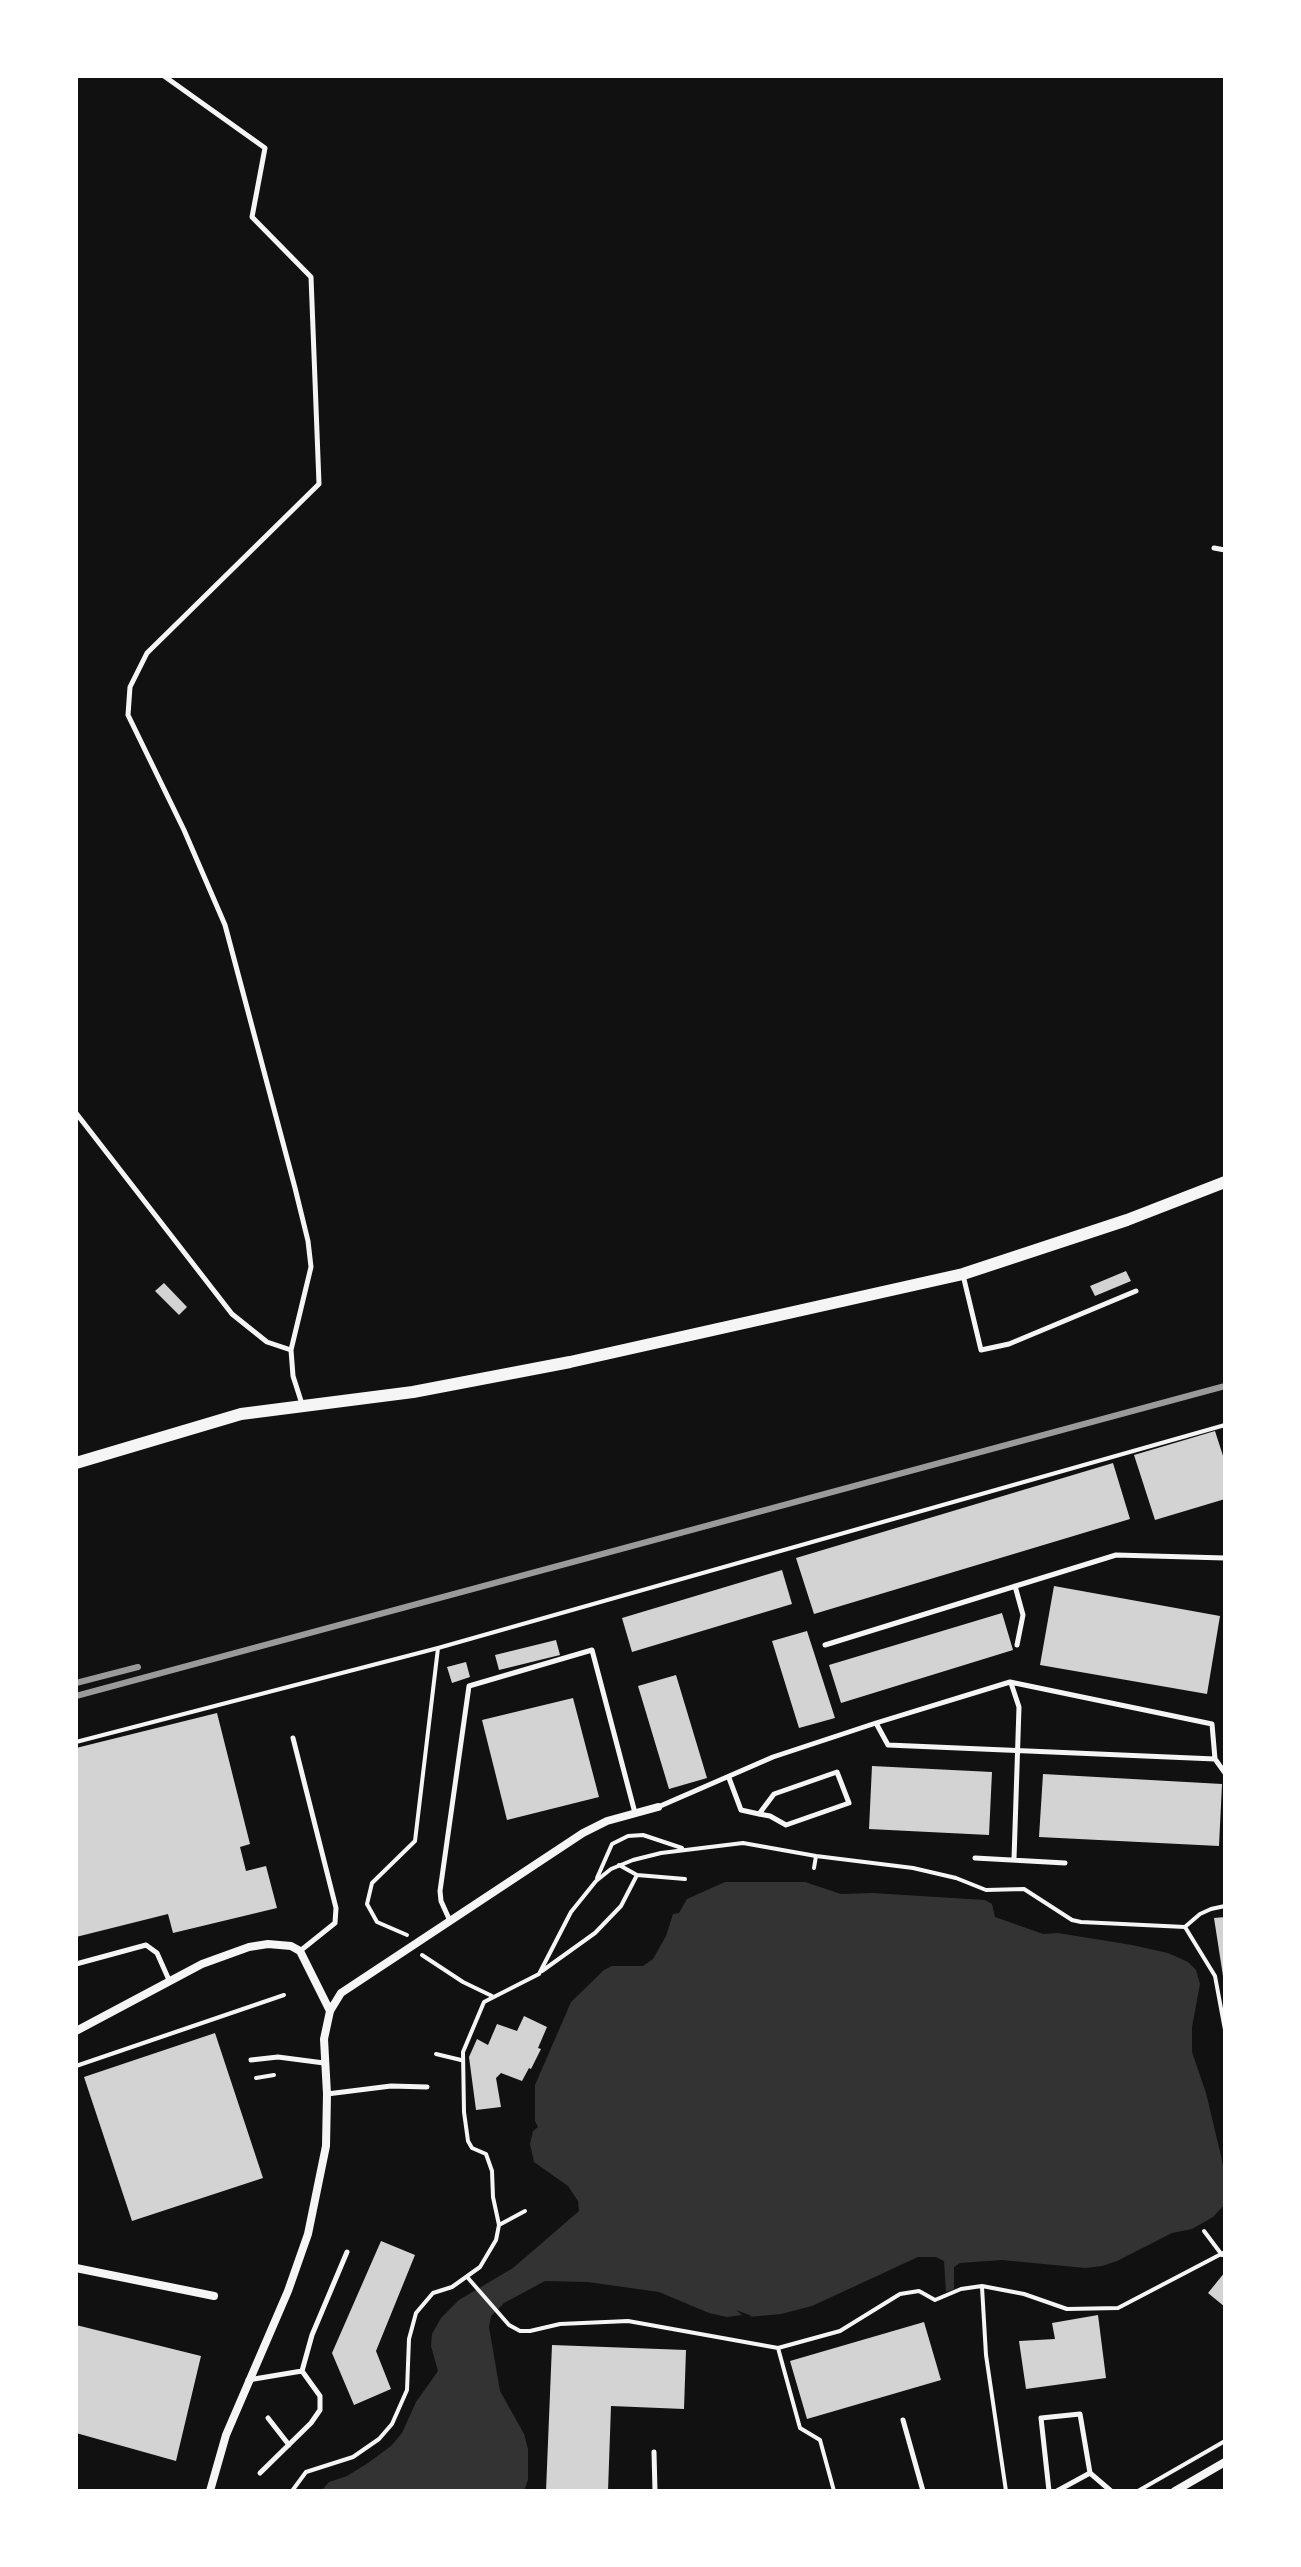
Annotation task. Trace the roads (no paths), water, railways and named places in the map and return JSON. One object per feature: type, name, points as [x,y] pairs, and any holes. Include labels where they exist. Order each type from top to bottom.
[{"type":"street","points":[[76,1463],[241,1414],[378,1399],[570,1362],[963,1274],[1127,1220],[1225,1182]]},
{"type":"street","points":[[210,2491],[226,2435],[288,2291],[308,2234],[326,2146],[325,2023],[341,1993],[583,1833],[607,1821],[658,1807]]},
{"type":"street","points":[[76,2031],[202,1964],[249,1947],[268,1944],[291,1946],[300,1951],[330,2011]]},
{"type":"street","points":[[76,2268],[214,2296]]},
{"type":"street","points":[[1175,2491],[1225,2462]]},
{"type":"lane","points":[[164,76],[265,148],[252,217],[311,277],[319,484],[147,653],[130,687],[128,715],[184,830],[225,925],[295,1188],[311,1267],[291,1350],[293,1376],[302,1405]]},
{"type":"lane","points":[[1214,548],[1225,550]]},
{"type":"lane","points":[[76,1113],[236,1318],[267,1342],[291,1350]]},
{"type":"lane","points":[[963,1274],[981,1350],[1009,1344],[1136,1291]]},
{"type":"lane","points":[[825,1645],[1116,1555],[1225,1558]]},
{"type":"lane","points":[[1015,1586],[1023,1615],[1017,1645]]},
{"type":"lane","points":[[451,1922],[441,1901],[440,1891],[469,1686],[592,1650],[635,1813]]},
{"type":"lane","points":[[1010,1682],[1019,1707],[1014,1859]]},
{"type":"lane","points":[[658,1807],[773,1757],[1010,1682],[1212,1724],[1215,1759],[1225,1773]]},
{"type":"lane","points":[[876,1723],[888,1745],[1215,1759]]},
{"type":"lane","points":[[293,1738],[336,1908],[335,1923],[300,1951]]},
{"type":"lane","points":[[729,1778],[741,1810],[759,1814],[770,1816],[786,1825],[849,1803],[837,1772],[774,1794],[759,1814]]},
{"type":"lane","points":[[975,1858],[1065,1863]]},
{"type":"lane","points":[[76,1964],[146,1945],[157,1953],[169,1980]]},
{"type":"lane","points":[[251,2060],[278,2057],[325,2063]]},
{"type":"lane","points":[[327,2094],[391,2086],[427,2087]]},
{"type":"lane","points":[[302,2371],[312,2335],[347,2252]]},
{"type":"lane","points":[[248,2380],[302,2371]]},
{"type":"lane","points":[[260,2473],[320,2410],[320,2396],[302,2371]]},
{"type":"lane","points":[[1049,2491],[1041,2418],[1080,2414],[1090,2473],[1111,2491]]},
{"type":"lane","points":[[268,2418],[289,2445]]},
{"type":"lane","points":[[903,2420],[923,2491]]},
{"type":"lane","points":[[654,2452],[655,2491]]},
{"type":"lane","points":[[1057,2491],[1090,2473]]},
{"type":"railway","points":[[76,1696],[1225,1386]]},
{"type":"railway","points":[[76,1683],[138,1667]]}]
